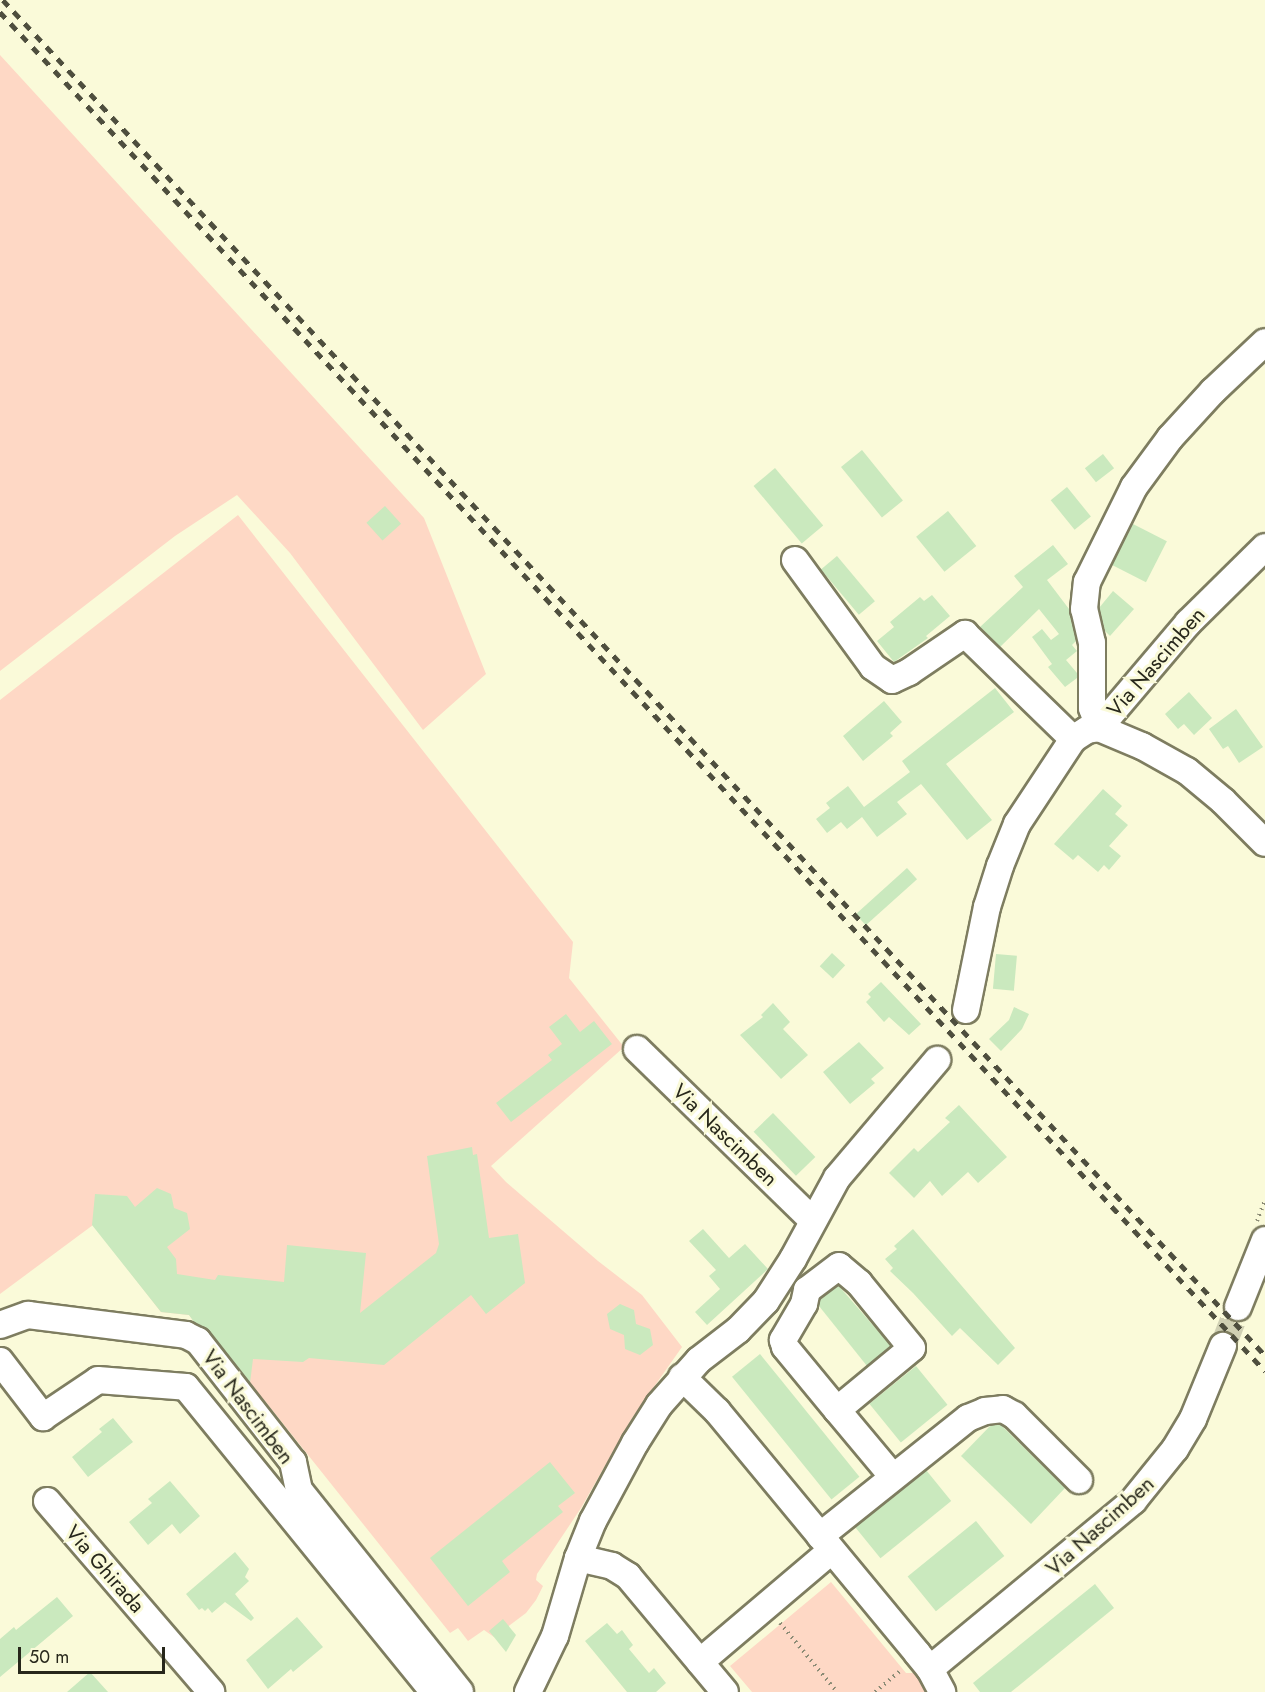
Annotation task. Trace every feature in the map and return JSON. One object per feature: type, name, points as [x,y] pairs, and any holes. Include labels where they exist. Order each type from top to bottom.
[{"type":"street","points":[[1265,342],[1213,390],[1134,487],[1087,582],[1084,609],[1092,643],[1092,708],[1099,728],[1142,746],[1187,771],[1223,801],[1265,843]]},
{"type":"street","name":"Via Nascimben","points":[[1073,739],[1087,730],[1099,728],[1188,623],[1265,547]]},
{"type":"street","points":[[795,560],[873,668],[892,680],[909,672],[965,634],[1073,739],[1017,824],[1000,866],[987,907],[966,1010]]},
{"type":"street","name":"Via Nascimben","points":[[637,1049],[812,1220]]},
{"type":"street","points":[[528,1692],[555,1636],[578,1558],[593,1521],[635,1443],[659,1405],[699,1360],[738,1330],[766,1301],[793,1259],[812,1220],[853,1157],[937,1060]]},
{"type":"street","points":[[1238,1307],[1265,1240]]},
{"type":"street","points":[[837,1410],[912,1348],[859,1284],[840,1266],[807,1290],[804,1304],[783,1340],[837,1410],[893,1477]]},
{"type":"street","name":"Via Nascimben","points":[[0,1325],[28,1315],[186,1335],[198,1341],[293,1462],[300,1490],[460,1692]]},
{"type":"street","name":"Via Nascimben","points":[[930,1669],[1133,1501],[1175,1449],[1193,1419],[1223,1346]]},
{"type":"street","name":"Via Nascimben","points":[[0,1360],[43,1417],[98,1380],[186,1387],[434,1692]]},
{"type":"street","points":[[682,1377],[710,1403],[930,1669],[942,1692]]},
{"type":"street","points":[[700,1662],[826,1544],[893,1477],[975,1414],[1003,1409],[1022,1422],[1079,1480]]},
{"type":"street","name":"Via Ghirada","points":[[47,1501],[211,1692]]},
{"type":"street","points":[[578,1558],[612,1566],[628,1576],[725,1692]]},
{"type":"path","points":[[777,1620],[837,1692]]},
{"type":"path","points":[[875,1692],[905,1667]]},
{"type":"shaded area","points":[[0,55],[424,518],[486,674],[423,730],[290,553],[237,495],[175,536],[0,671]]},
{"type":"shaded area","points":[[238,515],[573,942],[569,978],[624,1047],[491,1166],[506,1182],[598,1261],[642,1295],[682,1347],[632,1418],[581,1508],[537,1574],[536,1580],[543,1586],[536,1600],[526,1613],[494,1637],[484,1630],[468,1641],[458,1628],[450,1633],[265,1401],[249,1391],[189,1315],[161,1312],[93,1225],[0,1294],[0,700]]},
{"type":"shaded area","points":[[831,1582],[906,1673],[914,1673],[927,1692],[752,1692],[730,1666]]},
{"type":"building","points":[[862,450],[903,501],[882,518],[841,467]]},
{"type":"building","points":[[1103,454],[1114,468],[1096,482],[1085,468]]},
{"type":"building","points":[[775,468],[823,525],[802,543],[754,486]]},
{"type":"building","points":[[1067,487],[1091,517],[1075,530],[1051,500]]},
{"type":"building","points":[[385,506],[401,524],[382,541],[366,523]]},
{"type":"building","points":[[948,511],[976,546],[944,572],[916,537]]},
{"type":"building","points":[[1133,524],[1167,541],[1146,582],[1112,565]]},
{"type":"building","points":[[1053,545],[1068,564],[1047,580],[1069,609],[1076,641],[1072,645],[1077,651],[1066,660],[1077,673],[1077,678],[1065,687],[1048,667],[1052,664],[1032,637],[1042,629],[1051,640],[1059,634],[1039,609],[1000,647],[980,627],[1023,587],[1014,576]]},
{"type":"building","points":[[837,556],[875,601],[859,615],[821,569]]},
{"type":"building","points":[[1113,591],[1134,609],[1110,636],[1105,631],[1099,608]]},
{"type":"building","points":[[932,595],[950,616],[926,636],[928,638],[894,662],[877,641],[894,627],[890,622],[920,597],[924,601]]},
{"type":"building","points":[[995,688],[1014,712],[946,764],[992,820],[967,840],[921,784],[897,802],[907,814],[877,837],[862,817],[847,829],[841,822],[827,833],[816,819],[830,808],[826,803],[848,786],[864,807],[910,772],[902,761]]},
{"type":"building","points":[[1189,692],[1212,718],[1194,735],[1184,724],[1178,729],[1165,714]]},
{"type":"building","points":[[884,701],[902,722],[890,733],[893,736],[863,761],[843,736]]},
{"type":"building","points":[[1236,709],[1263,747],[1239,763],[1228,746],[1223,749],[1209,729]]},
{"type":"building","points":[[1103,789],[1122,806],[1115,814],[1128,825],[1109,846],[1121,856],[1109,870],[1104,865],[1098,872],[1078,855],[1073,860],[1054,844]]},
{"type":"building","points":[[907,868],[917,879],[866,925],[856,914]]},
{"type":"building","points":[[832,953],[845,965],[833,978],[820,966]]},
{"type":"building","points":[[996,954],[1017,956],[1014,991],[993,989]]},
{"type":"building","points":[[881,982],[921,1024],[909,1035],[889,1017],[884,1022],[866,1002],[871,997],[868,994]]},
{"type":"building","points":[[773,1003],[790,1022],[783,1029],[808,1055],[781,1079],[740,1035],[763,1017],[761,1015]]},
{"type":"building","points":[[1014,1007],[1029,1014],[1022,1029],[1001,1051],[989,1039],[1009,1020]]},
{"type":"building","points":[[566,1014],[580,1032],[594,1021],[612,1044],[511,1122],[496,1103],[552,1060],[548,1055],[562,1044],[549,1027]]},
{"type":"building","points":[[859,1042],[884,1068],[871,1079],[875,1083],[850,1104],[823,1072]]},
{"type":"building","points":[[959,1105],[1007,1157],[978,1183],[968,1172],[942,1196],[930,1181],[914,1198],[889,1173],[914,1148],[918,1152],[950,1122],[945,1118]]},
{"type":"building","points":[[773,1113],[815,1157],[796,1176],[754,1132]]},
{"type":"building","points":[[472,1147],[473,1155],[477,1154],[489,1238],[518,1234],[525,1283],[486,1314],[471,1295],[384,1365],[309,1358],[303,1362],[253,1359],[250,1383],[205,1328],[194,1322],[189,1315],[161,1312],[92,1225],[95,1194],[127,1196],[135,1207],[157,1188],[171,1194],[174,1208],[187,1213],[190,1229],[167,1247],[176,1259],[177,1274],[215,1280],[218,1275],[284,1282],[287,1245],[366,1253],[360,1313],[436,1253],[439,1244],[427,1156]]},
{"type":"building","points":[[703,1229],[729,1258],[745,1244],[768,1269],[707,1325],[695,1312],[720,1289],[709,1276],[716,1270],[689,1241]]},
{"type":"building","points":[[913,1229],[1015,1348],[998,1365],[960,1328],[952,1336],[890,1271],[893,1268],[885,1259],[897,1249],[894,1246]]},
{"type":"building","points":[[838,1285],[891,1346],[867,1366],[819,1306],[820,1299]]},
{"type":"building","points":[[620,1304],[634,1310],[636,1324],[650,1329],[653,1345],[640,1355],[625,1349],[624,1335],[610,1329],[607,1314]]},
{"type":"building","points":[[760,1354],[859,1477],[831,1499],[732,1377]]},
{"type":"building","points":[[916,1366],[947,1405],[901,1443],[869,1404]]},
{"type":"building","points":[[113,1418],[133,1442],[88,1477],[72,1457],[102,1432],[99,1429]]},
{"type":"building","points":[[1000,1424],[1065,1488],[1031,1524],[961,1456],[991,1425]]},
{"type":"building","points":[[550,1462],[575,1493],[558,1506],[563,1512],[502,1561],[510,1572],[468,1606],[430,1558]]},
{"type":"building","points":[[926,1470],[951,1501],[880,1558],[855,1527]]},
{"type":"building","points":[[170,1481],[200,1516],[180,1534],[172,1524],[148,1545],[129,1522],[152,1503],[148,1499]]},
{"type":"building","points":[[976,1521],[1004,1556],[936,1611],[908,1576]]},
{"type":"building","points":[[235,1552],[249,1569],[245,1577],[249,1581],[235,1594],[254,1618],[251,1621],[225,1602],[212,1613],[208,1608],[205,1611],[202,1608],[199,1610],[186,1594]]},
{"type":"building","points":[[1095,1584],[1114,1608],[1011,1692],[980,1692],[973,1683]]},
{"type":"building","points":[[57,1597],[73,1616],[0,1677],[0,1639],[14,1627],[16,1630]]},
{"type":"building","points":[[297,1617],[323,1647],[293,1672],[291,1669],[268,1689],[246,1660]]},
{"type":"building","points":[[503,1619],[516,1635],[506,1652],[489,1631]]},
{"type":"building","points":[[607,1623],[617,1634],[622,1630],[633,1645],[629,1649],[649,1673],[654,1668],[666,1683],[656,1692],[627,1692],[585,1641]]},
{"type":"building","points":[[90,1672],[108,1692],[67,1692]]},
{"type":"tunnel","points":[[1223,1346],[1238,1307]]},
{"type":"railway","points":[[3,0],[1265,1355]]},
{"type":"railway","points":[[0,12],[1265,1371]]}]
